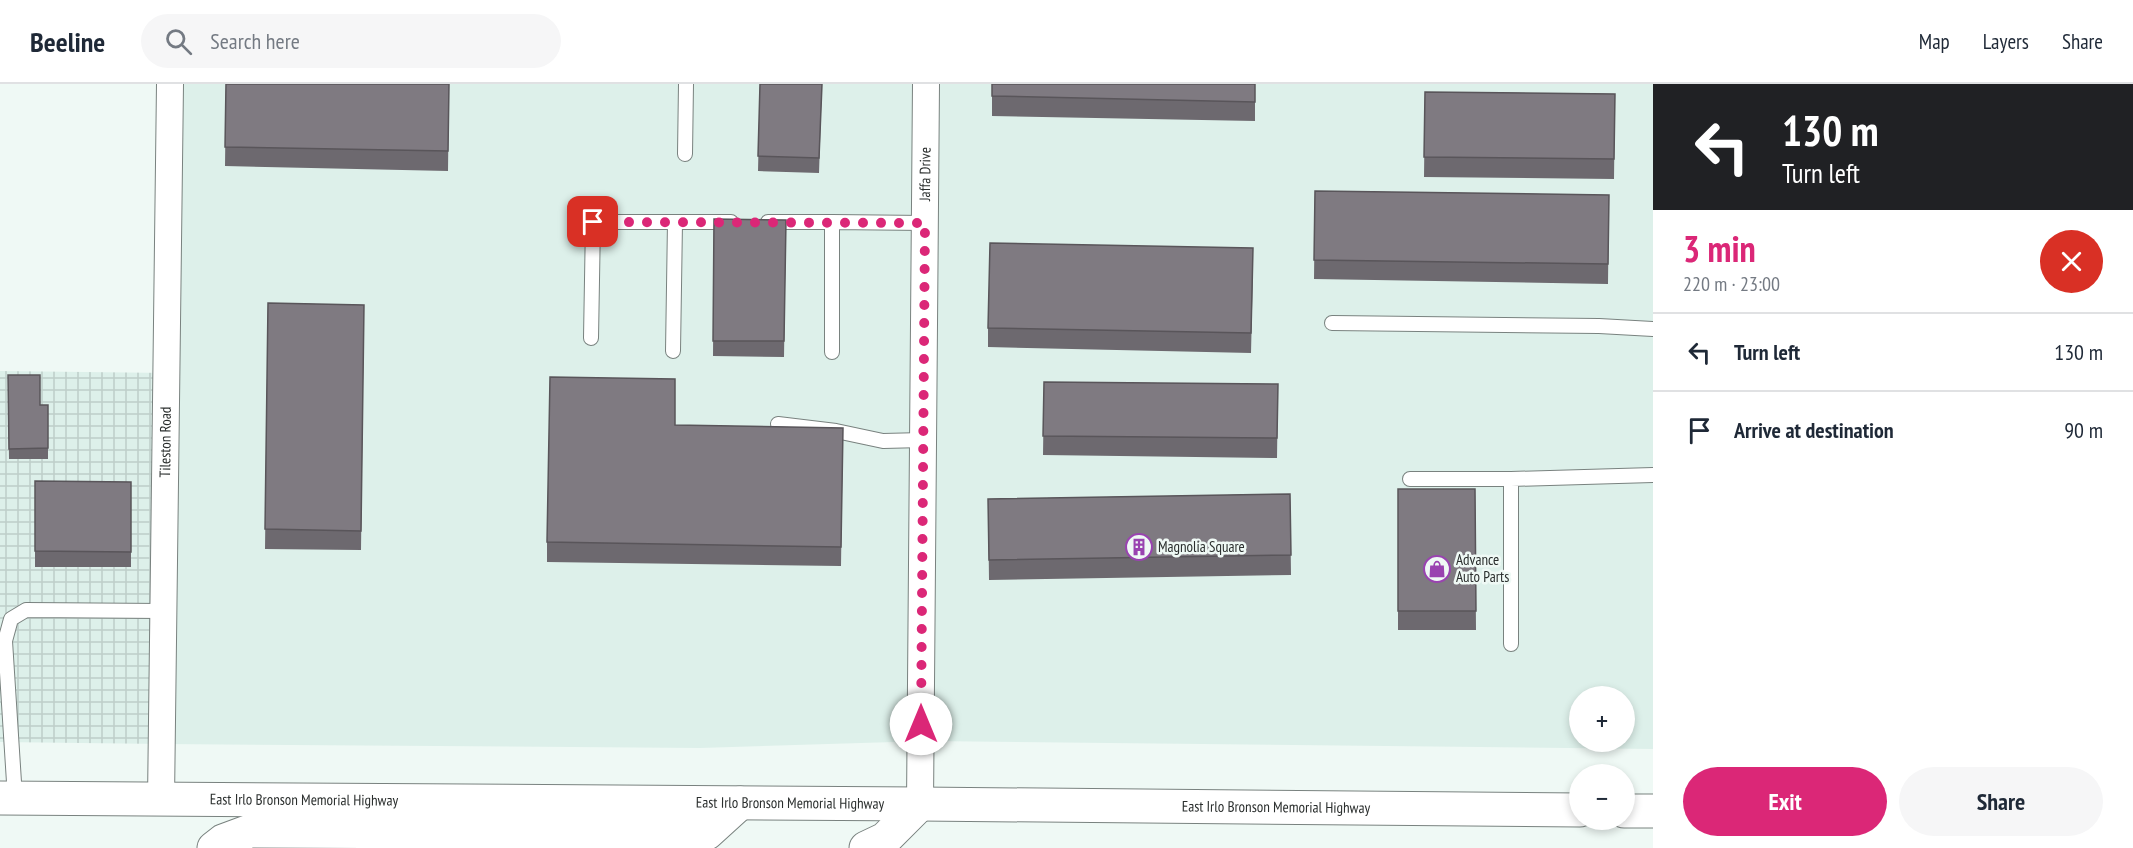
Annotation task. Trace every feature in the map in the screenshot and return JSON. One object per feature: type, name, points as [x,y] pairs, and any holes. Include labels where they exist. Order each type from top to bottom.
[{"type":"highway","name":"East Irlo Bronson Memorial Highway","points":[[8,798],[1569,810]]},
{"type":"highway","points":[[214,848],[223,841],[250,831],[706,833],[740,803]]},
{"type":"highway","points":[[866,848],[885,839],[920,804]]},
{"type":"highway","points":[[1635,811],[1653,811]]},
{"type":"street","name":"Tileston Road","points":[[161,800],[170,84]]},
{"type":"street","name":"Jaffa Drive","points":[[920,804],[926,84]]},
{"type":"lane","points":[[685,154],[686,84]]},
{"type":"lane","points":[[591,338],[593,222],[925,223]]},
{"type":"lane","points":[[673,351],[675,222]]},
{"type":"lane","points":[[832,222],[832,352]]},
{"type":"lane","points":[[1332,323],[1599,326],[1653,329]]},
{"type":"lane","points":[[778,424],[836,431],[883,441],[923,440]]},
{"type":"lane","points":[[1410,478],[1511,479],[1653,475]]},
{"type":"lane","points":[[1511,479],[1511,644]]},
{"type":"lane","points":[[8,798],[5,641],[11,620],[26,610],[163,612]]},
{"type":"shaded area","points":[[177,84],[1653,84],[1653,749],[1635,749],[1635,686],[1569,686],[1569,748],[927,741],[700,748],[163,744]]},
{"type":"shaded area","points":[[0,371],[169,373],[163,744],[0,742]]},
{"type":"building","points":[[226,84],[449,84],[448,151],[225,147]]},
{"type":"building","points":[[760,84],[822,84],[819,158],[758,156]]},
{"type":"building","points":[[992,84],[1255,84],[1255,102],[992,96]]},
{"type":"building","points":[[1425,92],[1615,94],[1614,159],[1424,157]]},
{"type":"building","points":[[1315,191],[1609,195],[1608,264],[1314,260]]},
{"type":"building","points":[[714,219],[786,220],[784,341],[713,341]]},
{"type":"building","points":[[990,243],[1253,248],[1251,333],[988,328]]},
{"type":"building","points":[[268,303],[364,305],[361,531],[265,529]]},
{"type":"building","points":[[8,375],[40,375],[40,405],[48,405],[48,448],[9,449]]},
{"type":"building","points":[[550,377],[675,379],[675,425],[843,428],[841,547],[547,542]]},
{"type":"building","points":[[1044,382],[1278,384],[1277,438],[1043,436]]},
{"type":"building","points":[[35,481],[131,482],[131,552],[35,551]]},
{"type":"building","name":"Advance Auto Parts","points":[[1398,489],[1475,489],[1476,611],[1398,611]]},
{"type":"building","name":"Magnolia Square","points":[[1290,494],[1291,555],[989,560],[988,499]]},
{"type":"place","name":"Magnolia Square","points":[[1139,547]]},
{"type":"place","name":"Advance Auto Parts","points":[[1437,569]]},
{"type":"route","points":[[593,222],[925,223],[921,724]]}]
